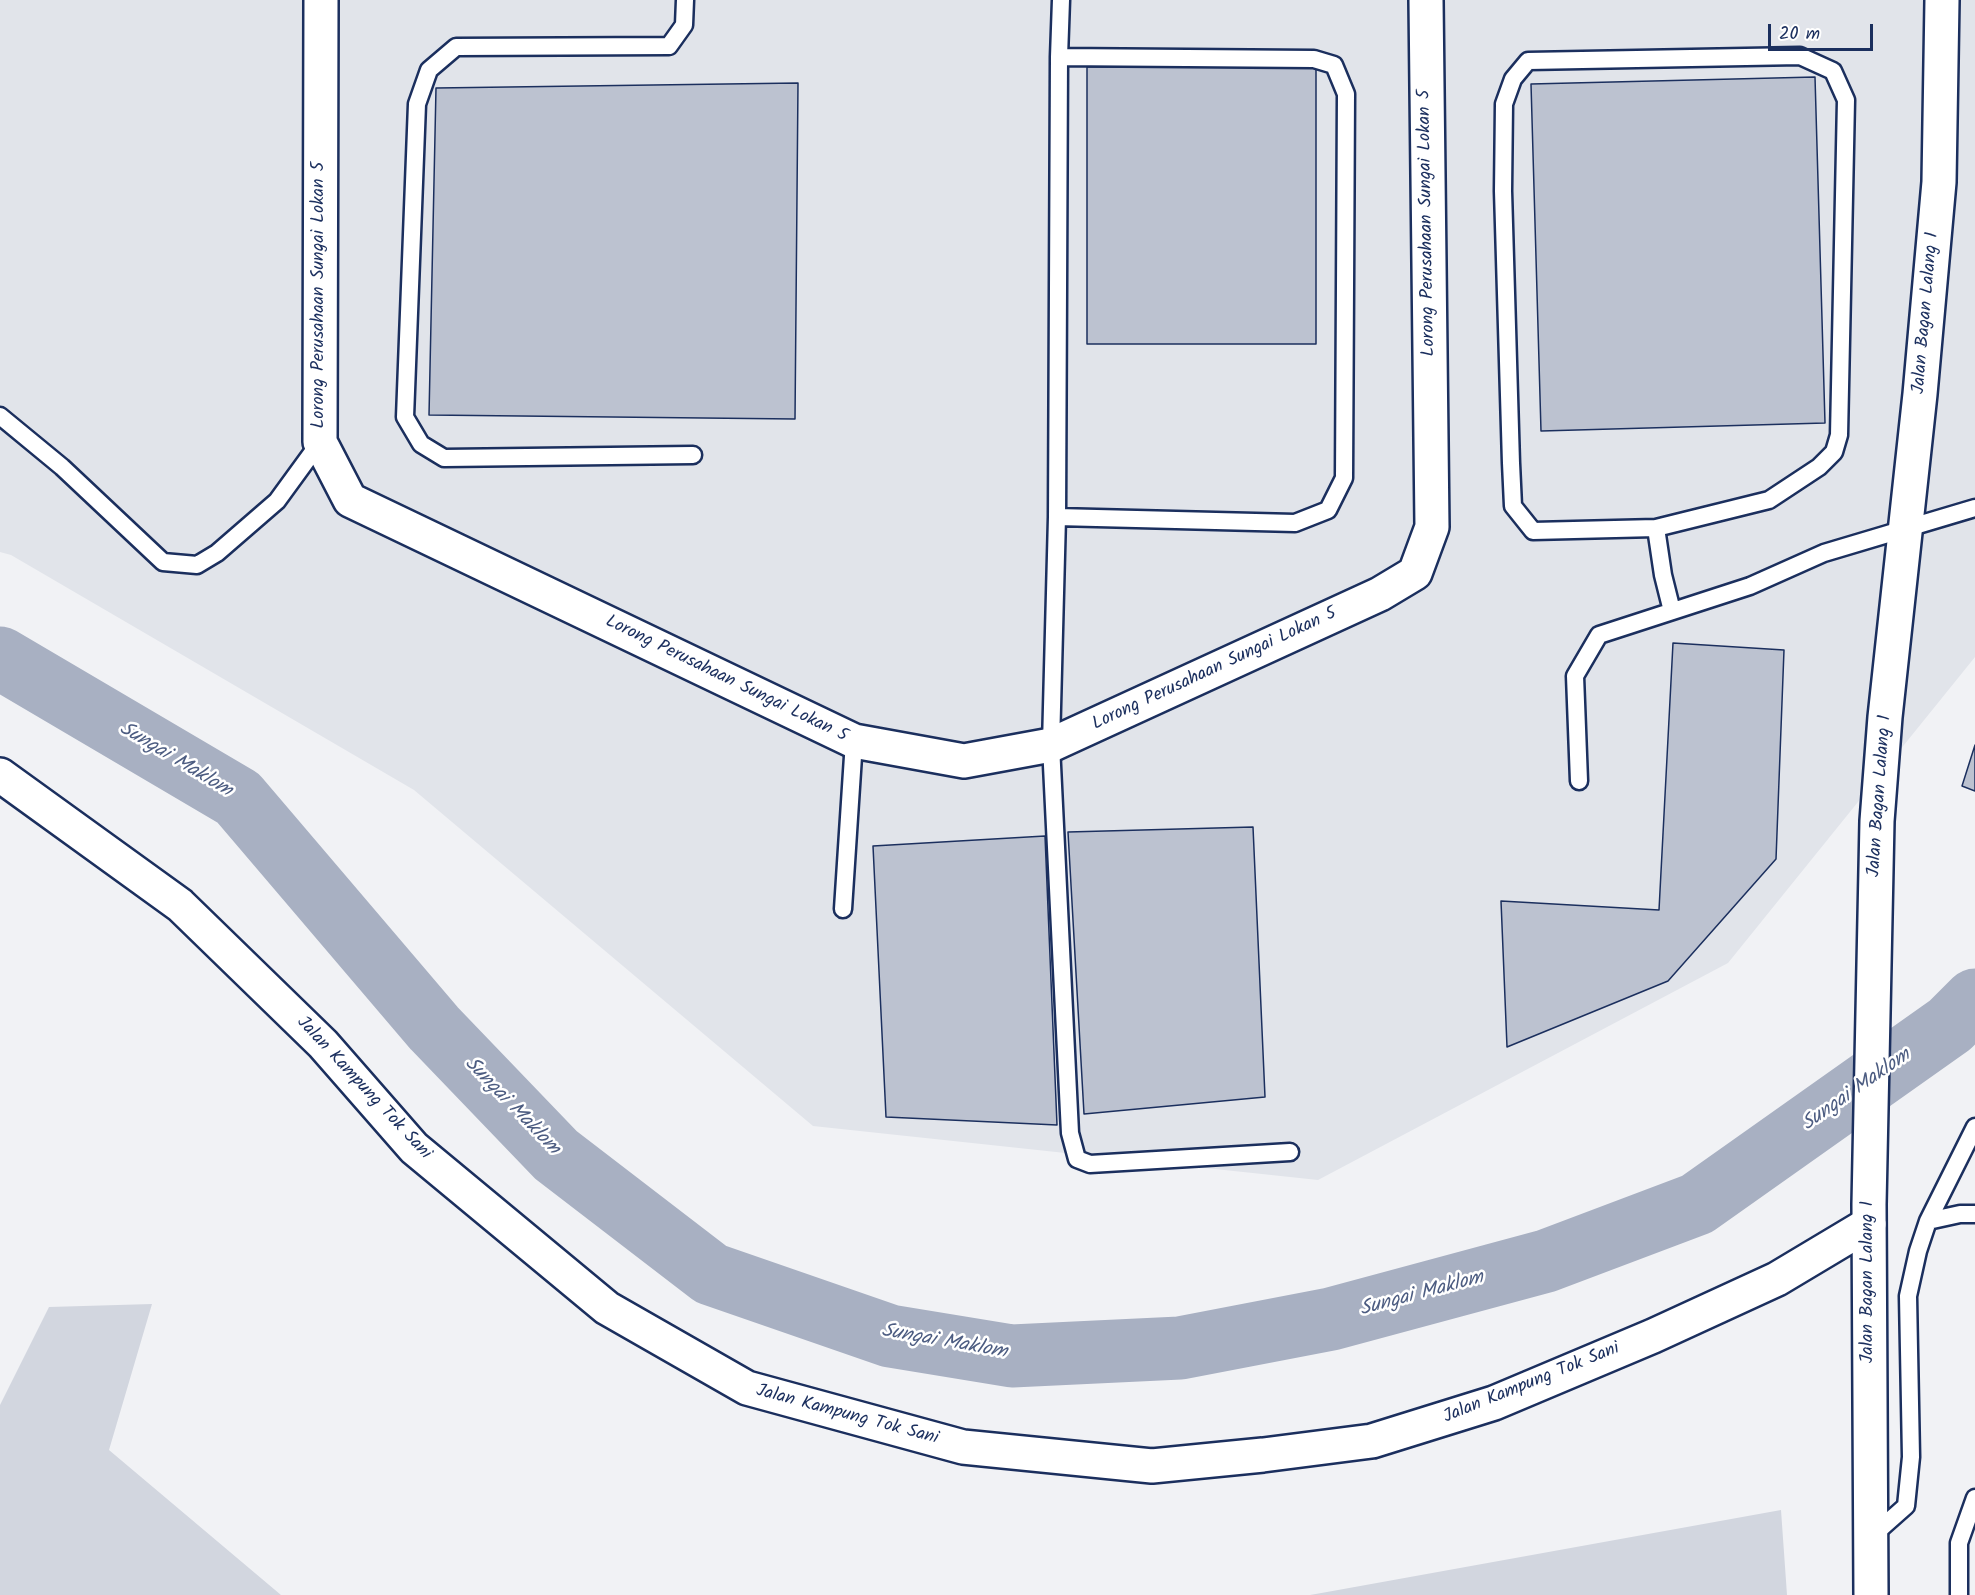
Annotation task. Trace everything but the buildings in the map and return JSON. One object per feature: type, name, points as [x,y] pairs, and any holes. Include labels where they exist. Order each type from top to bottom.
[{"type":"street","name":"Lorong Perusahaan Sungai Lokan 5","points":[[321,0],[320,442],[350,500],[854,741],[964,761],[1050,745],[1380,594],[1415,573],[1432,527],[1426,0]]},
{"type":"street","name":"Jalan Bagan Lalang 1","points":[[1871,1595],[1869,1214],[1877,821],[1885,717],[1940,182],[1942,0]]},
{"type":"street","name":"Jalan Kampung Tok Sani","points":[[0,775],[180,905],[323,1044],[414,1148],[607,1308],[747,1388],[963,1447],[1152,1466],[1372,1441],[1494,1403],[1653,1336],[1777,1279],[1869,1214]]},
{"type":"lane","points":[[684,0],[684,26],[669,46],[456,47],[429,70],[417,104],[405,417],[421,444],[444,458],[693,455]]},
{"type":"lane","points":[[1061,0],[1057,517],[1050,745],[1070,1133],[1077,1159],[1090,1164],[1290,1152]]},
{"type":"lane","points":[[1800,56],[1833,71],[1846,100],[1839,435],[1834,452],[1819,467],[1769,501],[1656,528],[1533,531],[1513,506],[1503,191],[1504,104],[1513,79],[1528,61],[1800,56]]},
{"type":"lane","points":[[1057,517],[1295,523],[1328,510],[1344,478],[1346,94],[1334,66],[1314,58],[1059,57]]},
{"type":"lane","points":[[0,416],[62,467],[163,562],[197,565],[217,553],[277,501],[320,442]]},
{"type":"lane","points":[[1579,781],[1575,676],[1599,635],[1750,586],[1824,553],[1975,508]]},
{"type":"lane","points":[[1656,528],[1663,575],[1672,611]]},
{"type":"lane","points":[[843,909],[854,741]]},
{"type":"lane","points":[[1870,1538],[1906,1506],[1911,1457],[1908,1296],[1918,1251],[1928,1221],[1975,1127]]},
{"type":"lane","points":[[1928,1221],[1960,1214],[1975,1214]]},
{"type":"lane","points":[[1959,1595],[1959,1543],[1975,1498]]},
{"type":"shaded area","points":[[0,0],[1975,0],[1975,657],[1728,963],[1318,1180],[813,1126],[414,790],[11,555],[0,552]]},
{"type":"shaded area","points":[[152,1304],[109,1450],[281,1595],[0,1595],[0,1405],[49,1307]]},
{"type":"shaded area","points":[[1781,1510],[1787,1595],[1310,1595],[1327,1592]]},
{"type":"waterway","name":"Sungai Maklom","points":[[0,658],[238,798],[434,1028],[556,1155],[711,1274],[890,1336],[1012,1356],[1180,1348],[1331,1319],[1546,1261],[1697,1204],[1950,1025],[1975,1000]]}]
